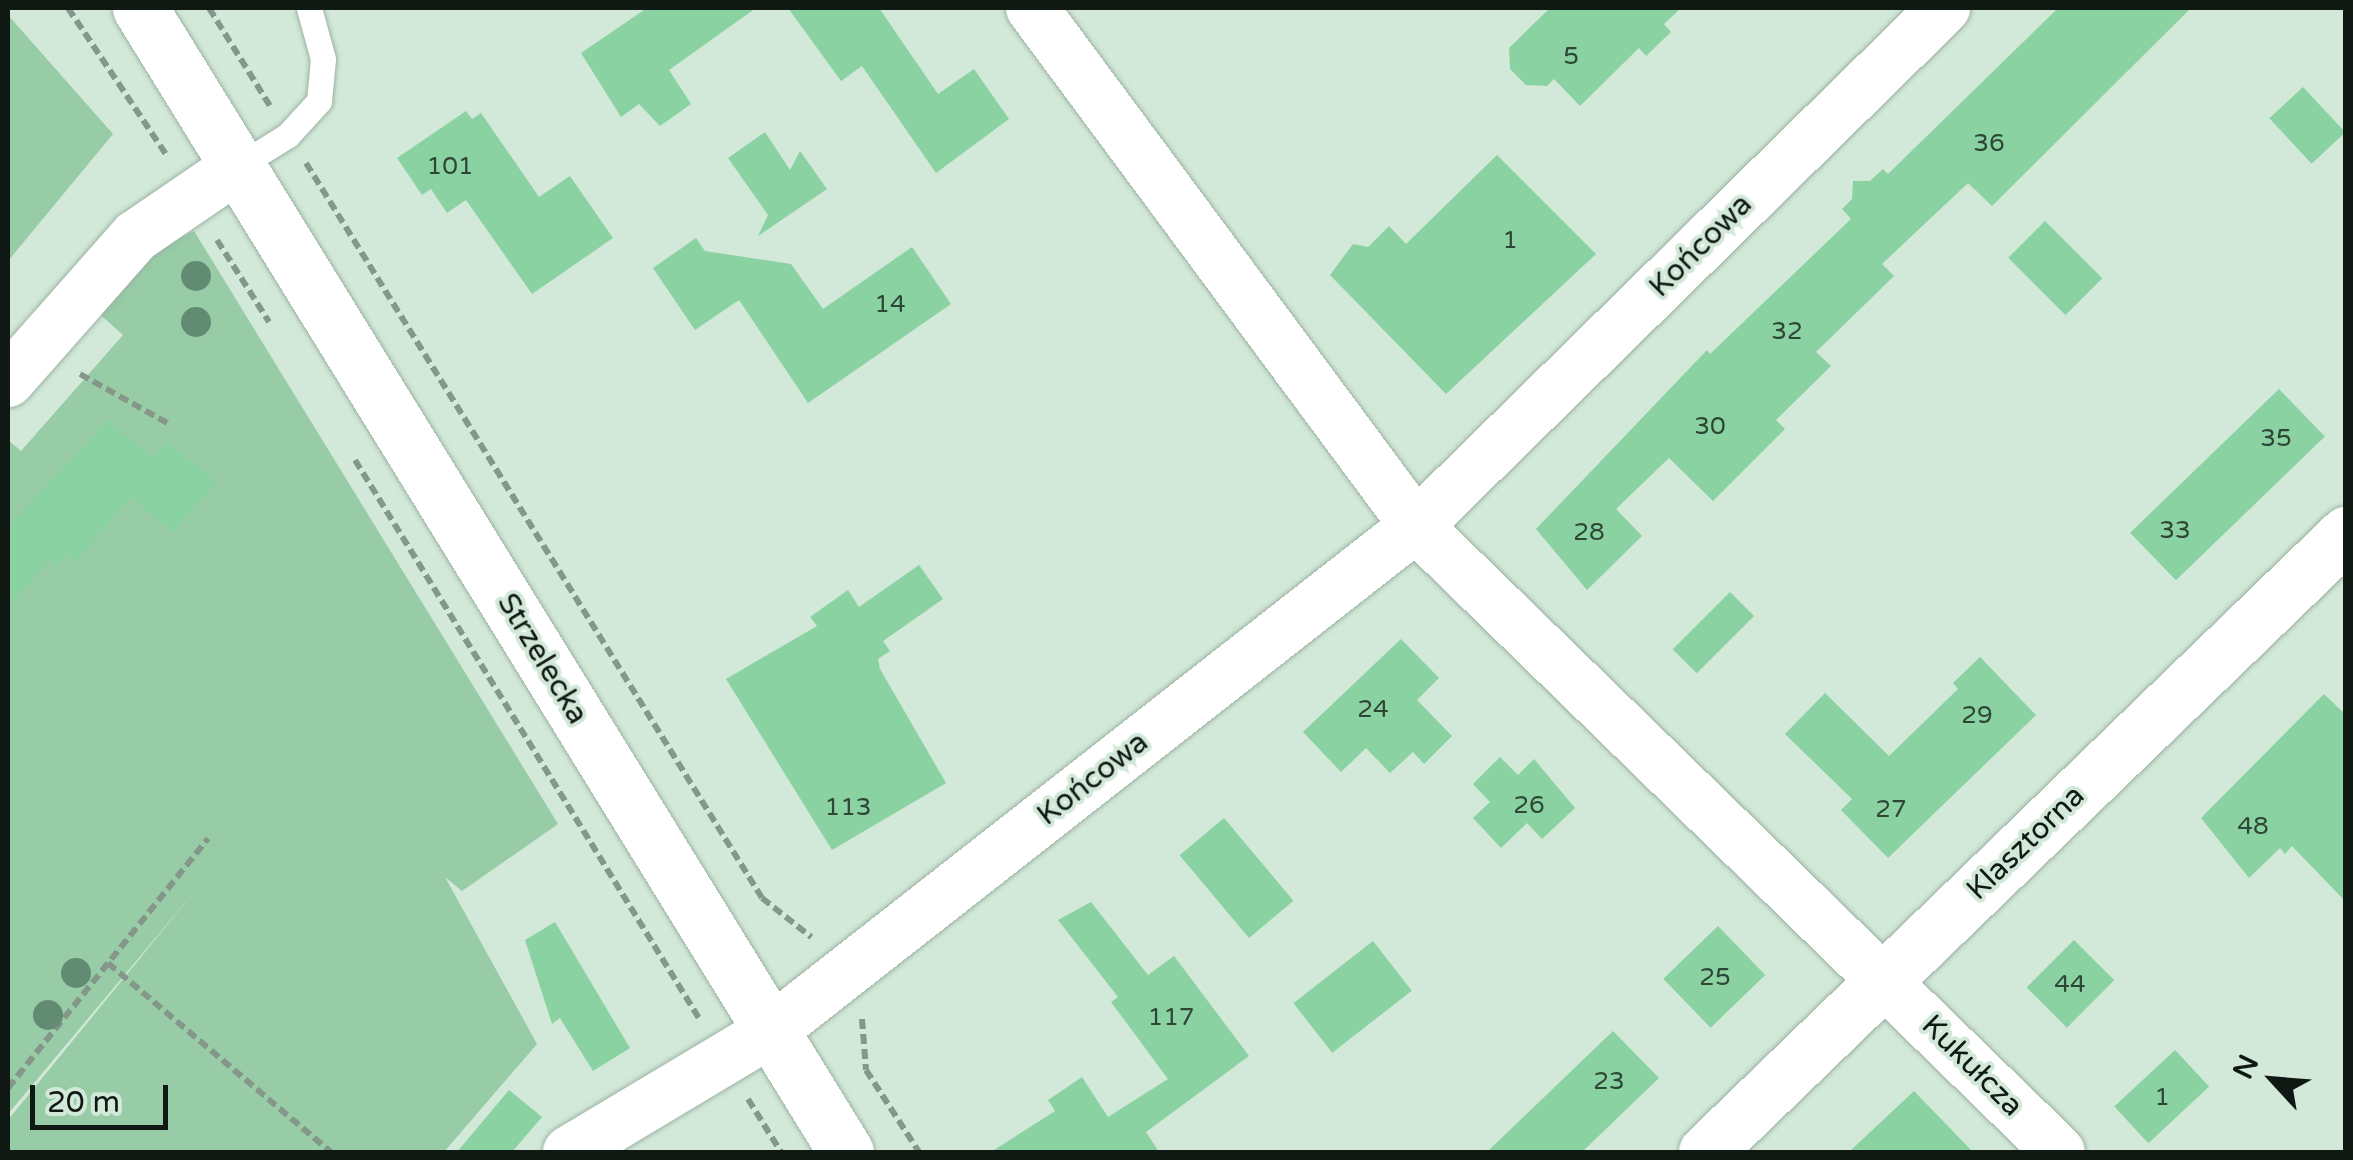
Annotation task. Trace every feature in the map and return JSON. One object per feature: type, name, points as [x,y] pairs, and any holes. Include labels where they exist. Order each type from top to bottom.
[{"type":"street","name":"Strzelecka","points":[[140,8],[846,1152]]},
{"type":"street","points":[[1032,8],[1416,526]]},
{"type":"street","name":"Końcowa","points":[[569,1152],[770,1031],[1416,526],[1944,8]]},
{"type":"street","points":[[8,381],[136,236],[240,165]]},
{"type":"street","name":"Kukułcza","points":[[1416,526],[2059,1152]]},
{"type":"street","name":"Klasztorna","points":[[1706,1152],[2346,534]]},
{"type":"lane","points":[[240,165],[288,135],[319,101],[323,58],[309,8]]},
{"type":"path","points":[[68,8],[278,335]]},
{"type":"path","points":[[209,8],[762,898],[815,940],[840,977],[863,1020],[866,1070],[919,1152]]},
{"type":"path","points":[[64,364],[171,425]]},
{"type":"path","points":[[349,451],[781,1152]]},
{"type":"path","points":[[8,1088],[208,838]]},
{"type":"path","points":[[108,963],[331,1152]]},
{"type":"green space","points":[[8,15],[113,134],[8,261]]},
{"type":"green space","points":[[194,231],[558,824],[462,891],[445,877],[537,1044],[444,1152],[8,1152],[8,1120],[194,892],[8,1114],[8,440],[21,451],[123,335],[95,310],[151,251]]},
{"type":"building","points":[[647,8],[756,8],[669,70],[691,104],[660,126],[639,104],[621,117],[581,53]]},
{"type":"building","points":[[788,8],[879,8],[938,94],[974,69],[1009,119],[936,173],[862,66],[841,81]]},
{"type":"building","points":[[1550,8],[1681,8],[1664,24],[1671,32],[1646,56],[1639,48],[1580,106],[1554,79],[1547,86],[1526,85],[1510,69],[1509,48]]},
{"type":"building","points":[[2058,8],[2191,8],[1992,206],[1968,183],[1882,264],[1894,276],[1816,352],[1831,366],[1776,420],[1785,429],[1713,501],[1669,458],[1616,509],[1642,536],[1587,590],[1536,529],[1707,350],[1710,354],[1851,219],[1842,209],[1852,199],[1853,181],[1870,181],[1883,169],[1888,174]]},
{"type":"building","points":[[2303,87],[2345,132],[2312,164],[2269,118]]},
{"type":"building","points":[[466,111],[472,119],[481,113],[539,197],[570,176],[613,238],[532,294],[466,200],[447,213],[431,189],[422,195],[397,158]]},
{"type":"building","points":[[765,132],[790,170],[800,151],[827,189],[758,236],[768,215],[728,158]]},
{"type":"building","points":[[1497,155],[1596,254],[1446,394],[1330,275],[1353,244],[1368,247],[1389,226],[1406,244]]},
{"type":"building","points":[[2045,221],[2102,278],[2066,315],[2008,258]]},
{"type":"building","points":[[696,238],[705,251],[791,264],[823,309],[912,247],[951,304],[808,403],[739,300],[695,330],[653,268]]},
{"type":"building","points":[[2279,389],[2325,436],[2176,580],[2130,533]]},
{"type":"building","points":[[108,420],[152,458],[167,441],[216,482],[173,532],[131,497],[76,561],[68,554],[56,566],[49,560],[8,608],[8,527]]},
{"type":"building","points":[[919,565],[943,599],[883,641],[890,651],[878,659],[880,669],[946,783],[832,850],[726,679],[817,626],[810,617],[848,590],[859,607]]},
{"type":"building","points":[[1730,592],[1754,616],[1697,673],[1673,649]]},
{"type":"building","points":[[1401,639],[1439,678],[1417,700],[1452,736],[1424,764],[1413,752],[1390,773],[1366,748],[1341,772],[1303,732]]},
{"type":"building","points":[[1980,657],[2036,715],[1888,858],[1841,810],[1852,799],[1785,734],[1825,693],[1889,756],[1958,689],[1953,683]]},
{"type":"building","points":[[2324,694],[2346,715],[2346,902],[2292,846],[2285,854],[2280,848],[2249,878],[2201,818]]},
{"type":"building","points":[[1500,757],[1518,775],[1534,759],[1575,808],[1542,839],[1527,823],[1501,848],[1473,818],[1490,802],[1473,784]]},
{"type":"building","points":[[1224,818],[1293,901],[1249,938],[1180,855]]},
{"type":"building","points":[[1091,902],[1148,975],[1174,956],[1249,1056],[1146,1132],[1159,1152],[991,1152],[1055,1111],[1048,1100],[1082,1077],[1108,1117],[1168,1079],[1111,1002],[1118,997],[1058,920]]},
{"type":"building","points":[[555,922],[630,1048],[593,1071],[560,1018],[552,1024],[525,940]]},
{"type":"building","points":[[1718,926],[1765,975],[1711,1028],[1663,979]]},
{"type":"building","points":[[2074,940],[2114,980],[2067,1028],[2027,987]]},
{"type":"building","points":[[1373,941],[1412,991],[1332,1053],[1293,1003]]},
{"type":"building","points":[[1613,1031],[1659,1078],[1582,1152],[1487,1152]]},
{"type":"building","points":[[2175,1050],[2209,1087],[2148,1143],[2114,1107]]},
{"type":"building","points":[[509,1090],[542,1117],[512,1152],[457,1152]]},
{"type":"building","points":[[1914,1091],[1973,1152],[1849,1152]]}]
